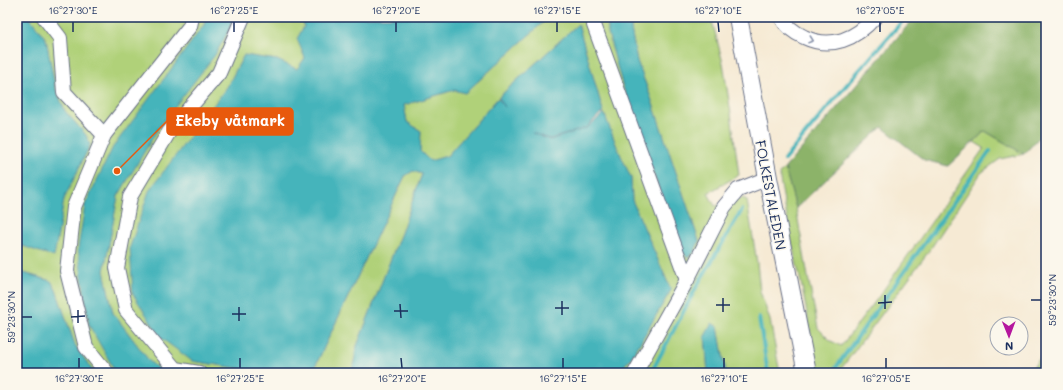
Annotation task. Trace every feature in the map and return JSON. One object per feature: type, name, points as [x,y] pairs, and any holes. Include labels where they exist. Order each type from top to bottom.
[{"type":"main road","name":"FOLKESTALEDEN","points":[[738,17],[807,373]]},
{"type":"lane","points":[[44,17],[60,38],[64,92],[104,135]]},
{"type":"lane","points":[[107,373],[86,347],[67,271],[74,207],[104,135],[190,26],[192,17]]},
{"type":"lane","points":[[199,373],[175,369],[126,310],[117,268],[130,197],[169,132],[219,73],[243,17]]},
{"type":"lane","points":[[595,17],[594,26],[687,280]]},
{"type":"lane","points":[[781,17],[790,28],[799,34],[810,40],[821,43],[831,43],[856,34],[875,17]]},
{"type":"lane","points":[[635,373],[687,280],[724,207],[738,190],[768,178]]},
{"type":"green space","points":[[29,17],[206,17],[204,25],[85,205],[114,369],[118,373],[94,373],[75,345],[56,290],[51,281],[17,271],[17,244],[54,256],[64,199],[90,145],[86,135],[65,111],[55,87],[46,39]]},
{"type":"green space","points":[[233,17],[302,17],[304,26],[298,39],[305,58],[297,70],[277,60],[244,55],[227,87],[213,106],[192,361],[270,373],[164,373],[150,362],[113,313],[104,271],[118,196],[159,127],[229,30]]},
{"type":"green space","points":[[549,17],[608,17],[608,33],[623,87],[699,241],[637,61],[631,29],[631,17],[711,17],[723,63],[739,175],[708,193],[715,206],[743,198],[747,200],[760,291],[770,320],[780,373],[726,373],[718,327],[705,336],[708,373],[617,373],[631,358],[671,290],[632,200],[631,178],[603,111],[578,24],[499,97],[447,156],[430,161],[420,151],[421,131],[407,122],[404,105],[454,90],[465,93]]},
{"type":"green space","points":[[915,17],[1046,17],[1046,130],[1024,154],[985,131],[948,166],[924,160],[882,127],[796,208],[785,168]]},
{"type":"green space","points":[[985,131],[1024,154],[1000,159],[981,173],[929,251],[838,373],[818,373],[779,174],[785,168],[796,208],[818,328],[831,341],[841,346],[877,299],[984,148],[974,142]]},
{"type":"green space","points":[[413,171],[422,174],[401,233],[357,346],[352,373],[312,373],[405,176]]},
{"type":"green space","points":[[1046,350],[1046,370],[1044,373],[1029,373]]},
{"type":"water","points":[[17,17],[29,17],[46,39],[55,87],[65,111],[86,135],[90,145],[64,199],[54,257],[17,244]]},
{"type":"water","points":[[206,17],[233,17],[229,30],[215,55],[159,127],[118,196],[104,271],[113,313],[150,362],[164,373],[118,373],[114,369],[89,325],[78,249],[85,205],[113,147],[204,25]]},
{"type":"water","points":[[302,17],[327,17],[329,20],[332,17],[549,17],[465,93],[454,90],[404,105],[407,122],[421,131],[420,151],[430,161],[447,156],[498,98],[505,107],[499,97],[578,24],[603,111],[586,128],[550,139],[532,133],[550,140],[587,128],[604,113],[631,178],[632,200],[671,290],[631,358],[617,373],[352,373],[357,346],[401,233],[422,174],[413,171],[405,176],[312,373],[270,373],[192,361],[161,338],[133,294],[130,247],[149,191],[227,87],[244,55],[277,60],[297,69],[305,58],[297,39],[304,26]]},
{"type":"water","points":[[608,17],[631,17],[631,29],[637,61],[699,241],[694,253],[687,257],[680,250],[623,87],[608,33]]},
{"type":"water","points":[[17,271],[51,281],[56,290],[75,345],[94,373],[17,373]]},
{"type":"water","points":[[712,323],[718,327],[726,373],[708,373],[705,336]]},
{"type":"waterway","points":[[784,160],[906,17]]},
{"type":"waterway","points":[[1043,124],[1046,120]]},
{"type":"waterway","points":[[832,373],[990,151]]},
{"type":"waterway","points":[[651,373],[698,284],[742,210]]},
{"type":"waterway","points":[[759,318],[768,373]]},
{"type":"waterway","points":[[1036,373],[1046,359]]},
{"type":"place","name":"Ekeby våtmark","points":[[117,171]]}]
